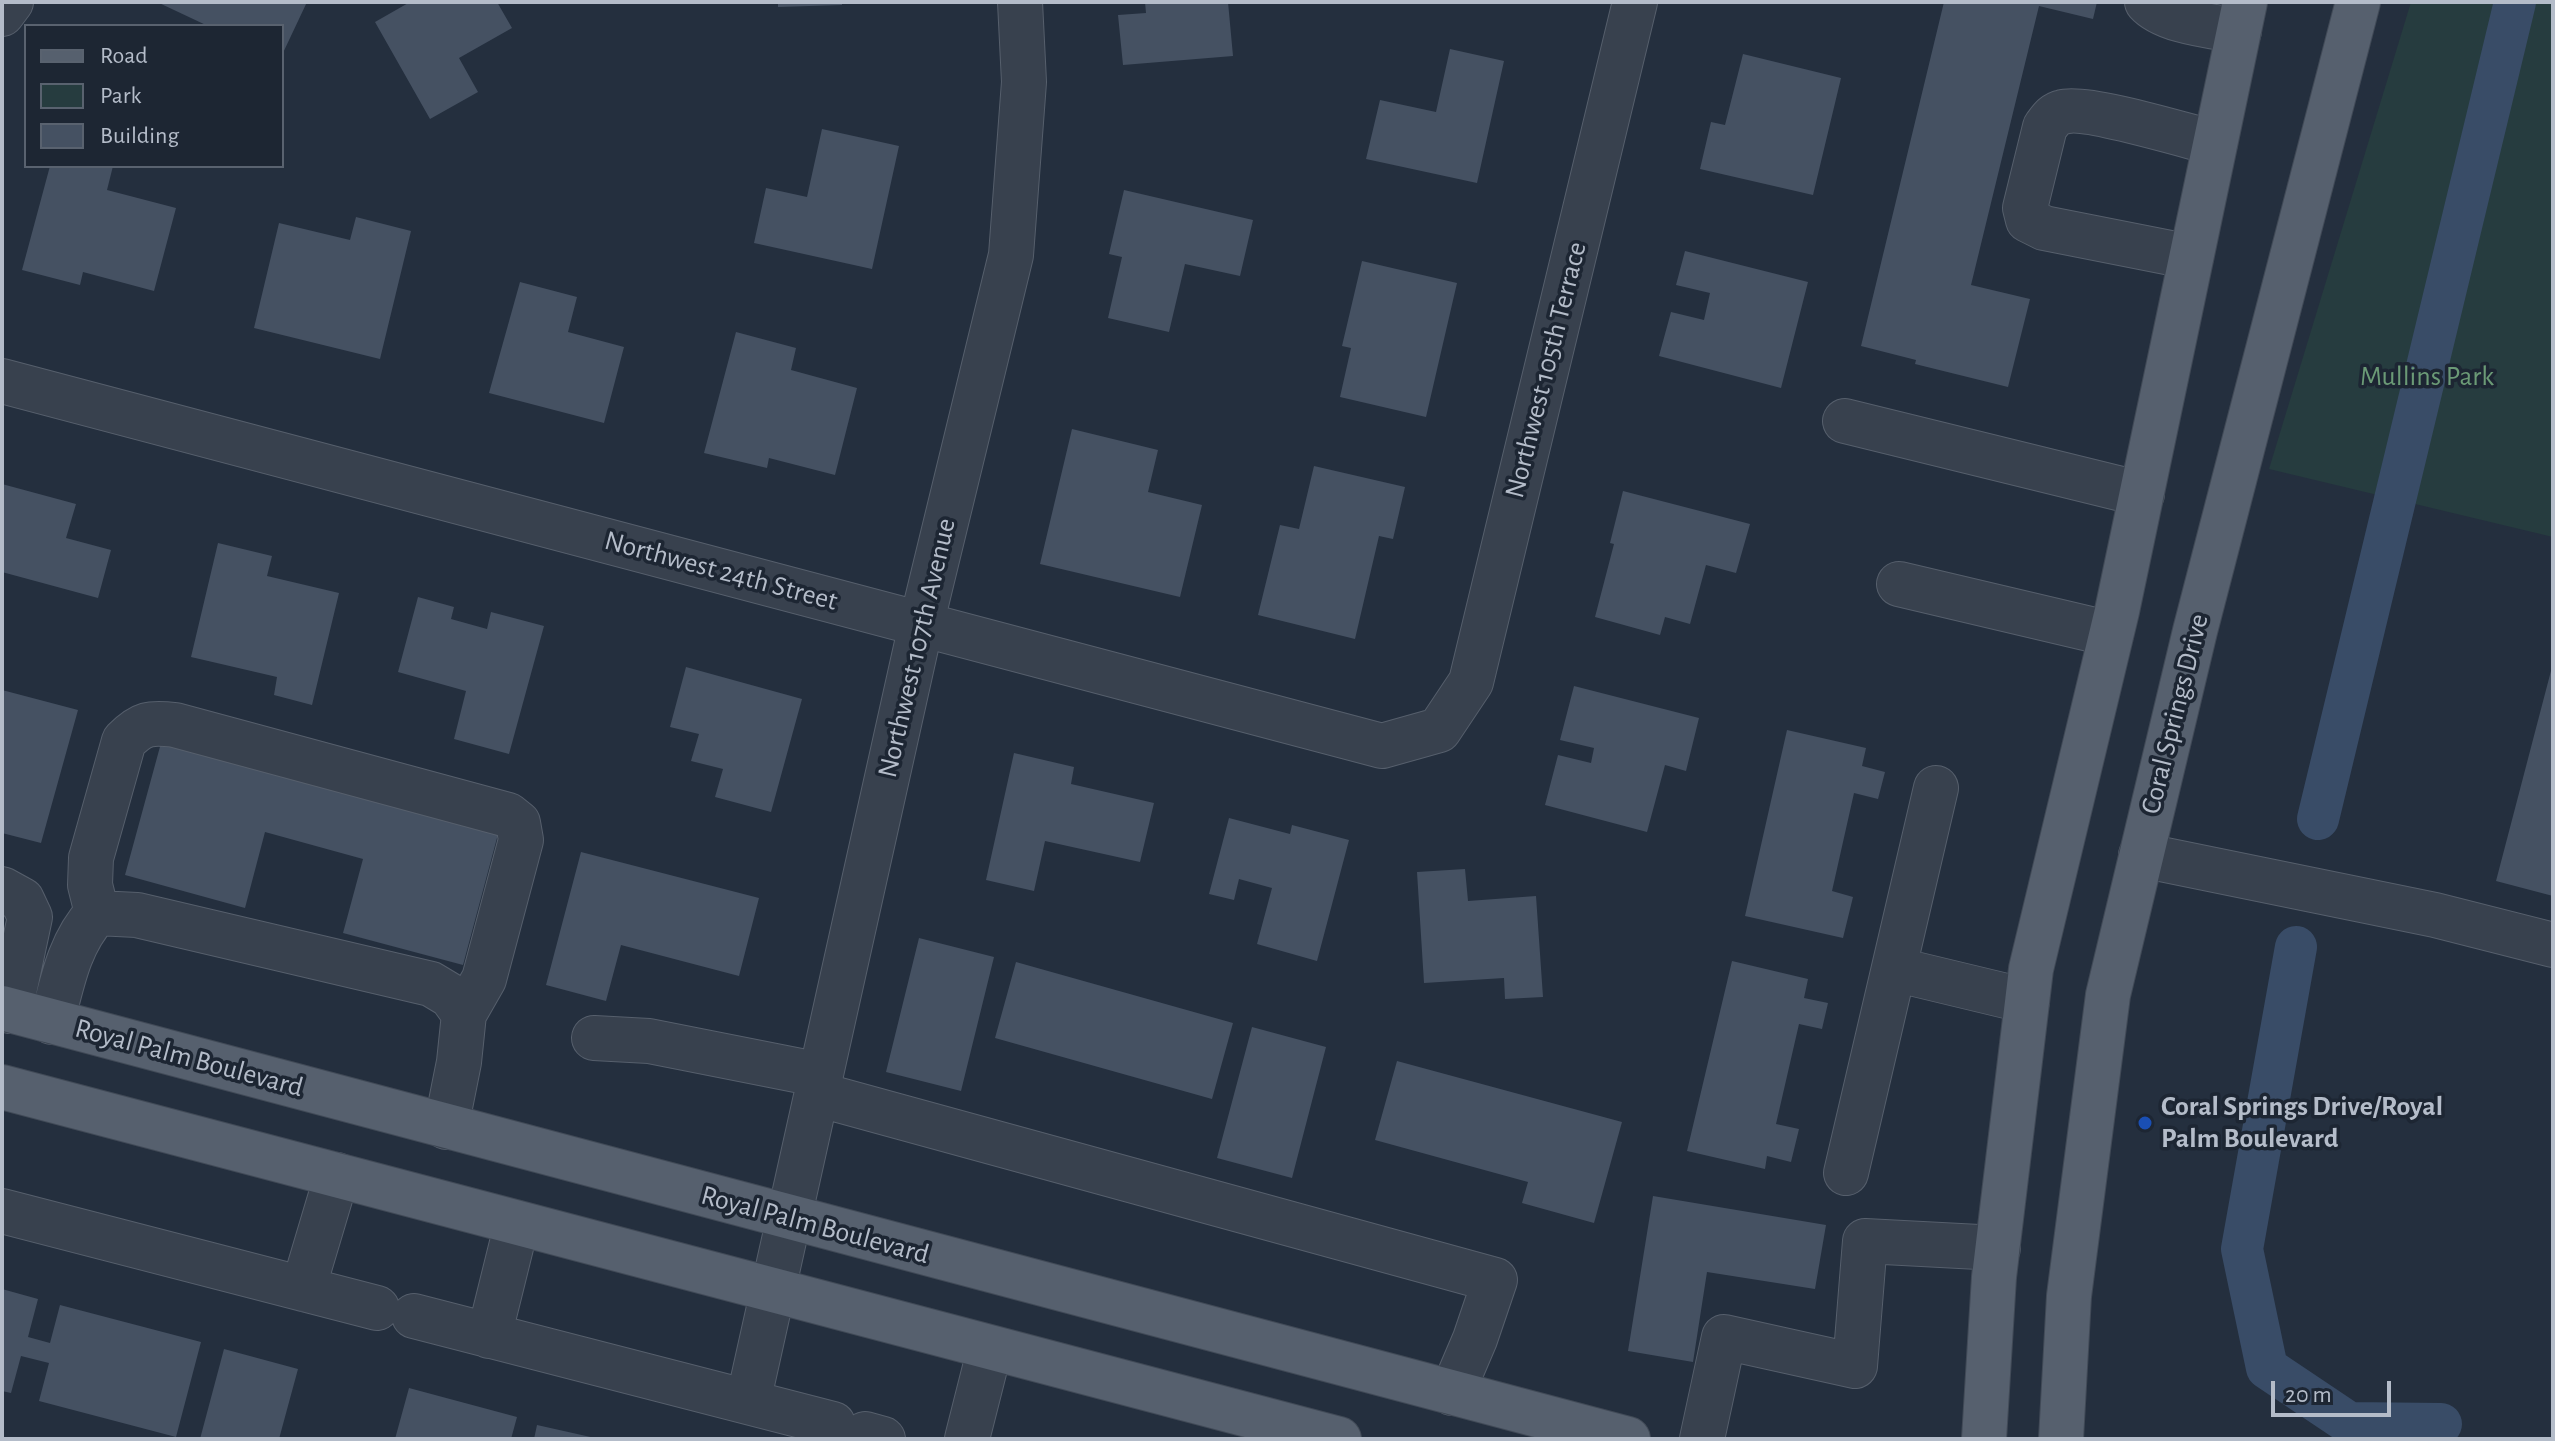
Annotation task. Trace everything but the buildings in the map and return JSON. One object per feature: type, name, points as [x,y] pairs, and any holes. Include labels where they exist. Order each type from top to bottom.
[{"type":"main road","name":"Coral Springs Drive","points":[[2061,1439],[2069,1296],[2108,995],[2195,631],[2358,2]]},
{"type":"main road","points":[[1984,1439],[1998,1248],[2031,969],[2111,634],[2242,17]]},
{"type":"main road","name":"Royal Palm Boulevard","points":[[6,1010],[1628,1439]]},
{"type":"main road","points":[[2,1087],[1339,1439]]},
{"type":"street","points":[[2,14],[11,2]]},
{"type":"street","name":"Northwest 107th Avenue","points":[[748,1402],[921,625],[1011,255],[1024,82],[1020,2]]},
{"type":"street","name":"Northwest 105th Terrace","points":[[1439,730],[1471,682],[1635,2]]},
{"type":"street","points":[[2147,2],[2153,8],[2184,20],[2242,17]]},
{"type":"street","points":[[2191,257],[2044,228],[2028,220],[2025,208],[2045,127],[2052,116],[2066,110],[2093,113],[2215,143]]},
{"type":"street","name":"Northwest 24th Street","points":[[2,381],[1382,746],[1439,730]]},
{"type":"street","points":[[1845,421],[2142,494]]},
{"type":"street","points":[[1899,584],[2111,634]]},
{"type":"street","points":[[97,913],[90,885],[91,858],[124,741],[137,729],[154,723],[175,725],[508,815],[518,823],[521,840],[484,979],[464,1014],[459,1062],[446,1127]]},
{"type":"street","points":[[1846,1173],[1936,788]]},
{"type":"street","points":[[2141,855],[2435,915],[2553,945]]},
{"type":"street","points":[[2,889],[22,900],[30,917],[6,1010]]},
{"type":"street","points":[[52,1022],[68,961],[84,927],[97,913],[137,915],[431,984],[451,996],[464,1014]]},
{"type":"street","points":[[1894,969],[2027,1001]]},
{"type":"street","points":[[594,1038],[649,1041],[819,1085],[1495,1280],[1452,1393]]},
{"type":"street","points":[[303,1289],[337,1175]]},
{"type":"street","points":[[2,1211],[860,1433]]},
{"type":"street","points":[[489,1336],[517,1223]]},
{"type":"street","points":[[1702,1439],[1724,1337],[1855,1366],[1865,1241],[1998,1248]]},
{"type":"street","points":[[967,1439],[990,1348]]},
{"type":"green space","name":"Mullins Park","points":[[2411,2],[2553,2],[2553,537],[2269,469]]},
{"type":"waterway","points":[[2318,819],[2515,2]]},
{"type":"waterway","points":[[2296,947],[2242,1249],[2267,1368],[2349,1423],[2441,1424]]},
{"type":"place","name":"Coral Springs Drive/Royal Palm Boulevard","points":[[2145,1123]]}]
